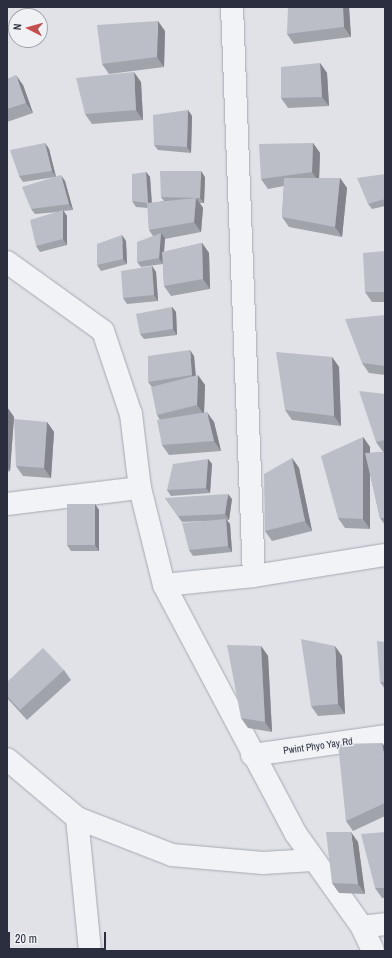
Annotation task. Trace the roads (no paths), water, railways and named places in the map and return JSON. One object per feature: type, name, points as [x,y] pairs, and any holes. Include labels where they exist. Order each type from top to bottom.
[{"type":"street","points":[[232,7],[254,576]]},
{"type":"street","points":[[7,262],[103,331],[131,414],[140,488],[164,585],[252,756],[313,860],[362,927],[372,951]]},
{"type":"street","points":[[7,504],[140,488]]},
{"type":"street","points":[[164,585],[254,576],[385,555]]},
{"type":"street","name":"Pwint Phyo Yay Rd","points":[[252,756],[385,736]]},
{"type":"street","points":[[7,759],[77,818],[172,855],[263,863],[313,860]]},
{"type":"street","points":[[77,818],[90,951]]},
{"type":"street","points":[[362,927],[385,924]]}]
